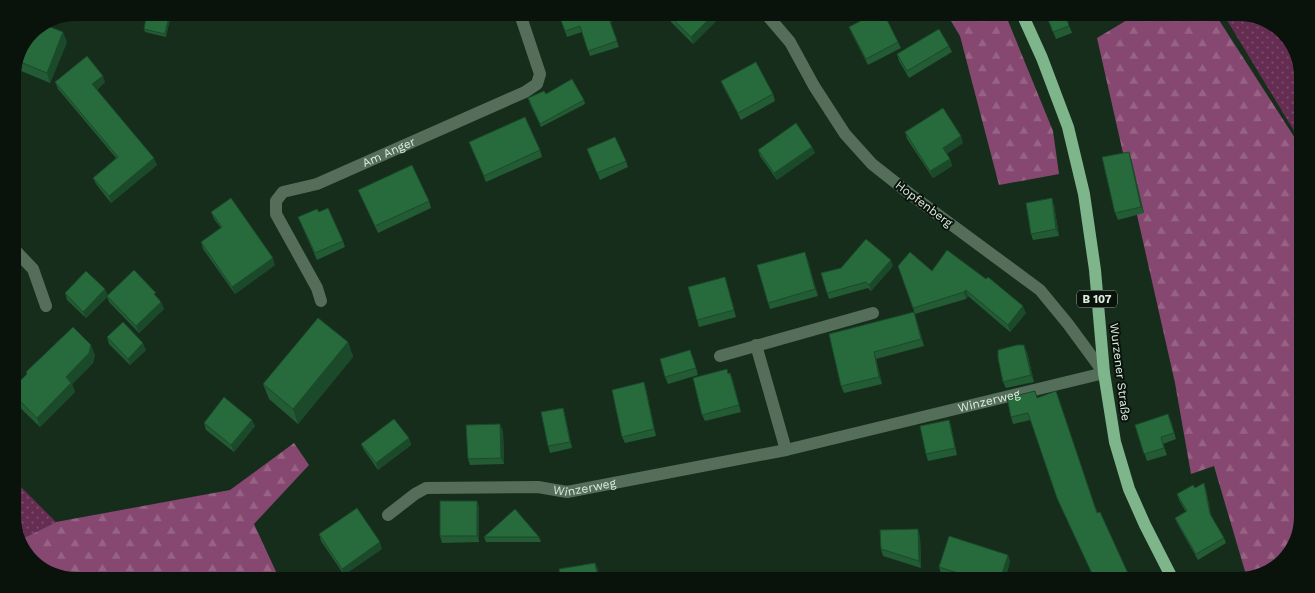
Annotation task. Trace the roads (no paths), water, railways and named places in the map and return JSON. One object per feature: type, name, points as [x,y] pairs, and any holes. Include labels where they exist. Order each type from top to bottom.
[{"type":"main road","name":"Wurzener Straße","points":[[1025,21],[1042,58],[1070,136],[1084,194],[1095,270],[1104,373],[1116,442],[1129,489],[1169,572]]},
{"type":"street","name":"Am Anger","points":[[321,300],[317,288],[276,214],[276,201],[284,192],[317,184],[525,92],[537,84],[540,74],[522,21]]},
{"type":"street","name":"Hopfenberg","points":[[772,21],[790,42],[814,86],[845,134],[872,164],[1040,290],[1104,373]]},
{"type":"street","points":[[21,256],[33,269],[46,306]]},
{"type":"street","points":[[720,356],[873,313]]},
{"type":"street","points":[[756,345],[786,450]]},
{"type":"street","name":"Winzerweg","points":[[388,515],[426,488],[538,487],[568,492],[786,450],[1104,373]]}]
